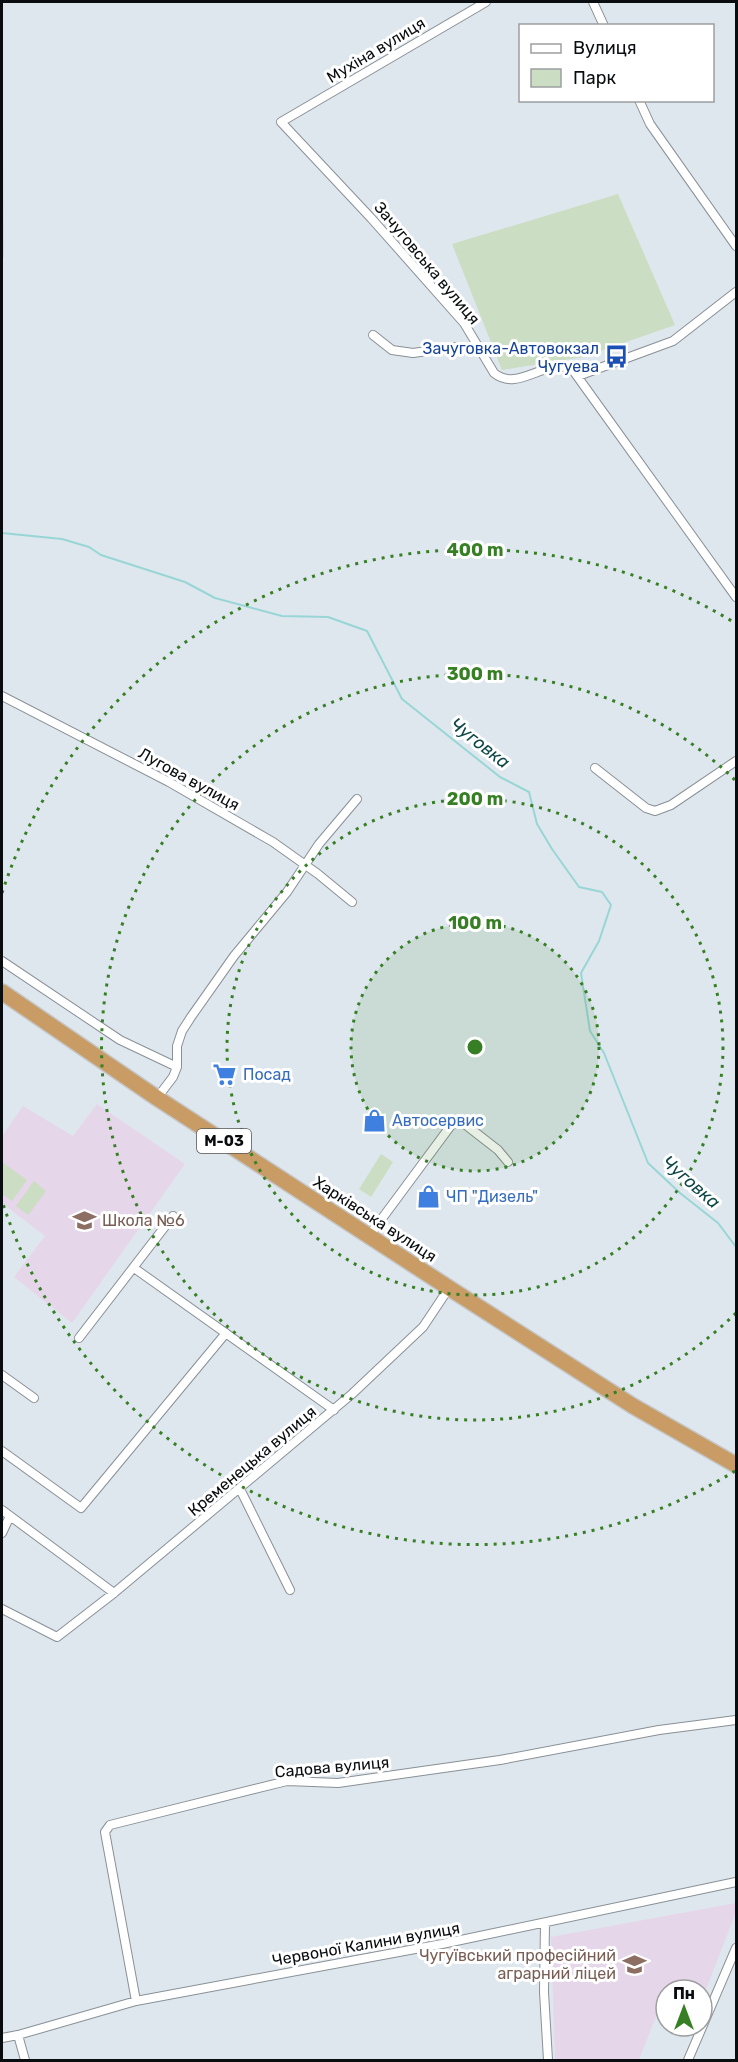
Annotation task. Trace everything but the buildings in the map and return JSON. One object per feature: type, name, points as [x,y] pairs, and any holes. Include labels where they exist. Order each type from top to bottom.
[{"type":"highway","name":"Харківська вулиця","points":[[2,992],[157,1098],[449,1288],[633,1406],[736,1465]]},
{"type":"street","name":"Мухіна вулиця","points":[[281,122],[486,2]]},
{"type":"street","points":[[592,2],[603,24]]},
{"type":"street","points":[[640,102],[650,124],[736,246]]},
{"type":"street","name":"Зачуговська вулиця","points":[[281,122],[387,235],[464,323],[494,373],[508,380],[559,366],[572,369],[578,376]]},
{"type":"street","points":[[736,292],[673,342],[578,376],[736,597]]},
{"type":"street","points":[[373,335],[392,350],[413,353],[456,347],[480,350]]},
{"type":"street","name":"Лугова вулиця","points":[[2,696],[169,782],[273,842],[352,902]]},
{"type":"street","points":[[595,768],[646,808],[655,811],[671,805],[736,761]]},
{"type":"street","points":[[157,1098],[173,1077],[177,1066],[177,1046],[182,1031],[191,1017],[234,956],[287,892],[319,844],[357,799]]},
{"type":"street","points":[[2,961],[120,1040],[177,1066]]},
{"type":"street","points":[[369,1236],[452,1124],[462,1122],[498,1150],[508,1162]]},
{"type":"street","points":[[78,1338],[173,1216]]},
{"type":"street","points":[[134,1268],[334,1410]]},
{"type":"street","name":"Кременецька вулиця","points":[[2,1609],[57,1637],[114,1593],[334,1410],[423,1327],[449,1288]]},
{"type":"street","points":[[2,1451],[81,1508],[226,1333]]},
{"type":"street","points":[[2,1375],[34,1398]]},
{"type":"street","points":[[240,1489],[291,1590]]},
{"type":"street","points":[[2,1510],[114,1593]]},
{"type":"street","points":[[2,1533],[10,1516]]},
{"type":"street","name":"Садова вулиця","points":[[136,2001],[105,1832],[110,1825],[287,1781],[338,1784],[500,1760],[659,1730],[736,1720]]},
{"type":"street","name":"Червоної Калини вулиця","points":[[2,2038],[136,2001],[545,1923],[736,1882]]},
{"type":"street","points":[[545,1923],[544,1992],[548,2061]]},
{"type":"street","points":[[688,2061],[736,1948]]},
{"type":"street","points":[[18,2035],[25,2061]]},
{"type":"shaded area","name":"Школа №6","points":[[97,1104],[185,1164],[72,1323],[14,1277],[45,1236],[2,1203],[2,1136],[23,1106],[73,1136]]},
{"type":"shaded area","name":"Чугуївський професійний аграрний ліцей","points":[[736,1903],[736,1912],[710,1978],[654,1978],[654,2022],[639,2060],[555,2060],[551,1937]]},
{"type":"green space","points":[[2,2],[4,258],[2,257]]},
{"type":"green space","points":[[618,194],[675,325],[583,357],[502,370],[452,244]]},
{"type":"green space","points":[[381,1154],[393,1162],[371,1197],[359,1189]]},
{"type":"green space","points":[[2,1162],[27,1180],[12,1201],[2,1194]]},
{"type":"green space","points":[[34,1181],[46,1191],[28,1215],[16,1206]]},
{"type":"waterway","name":"Чуговка","points":[[2,533],[62,539],[89,547],[101,555],[185,582],[215,598],[282,616],[328,617],[367,631],[402,699],[500,777],[529,792],[537,824],[579,887],[602,892],[611,905],[599,941],[581,973],[590,1031],[604,1053],[648,1163],[680,1193],[718,1223],[736,1247]]},
{"type":"place","name":"Зачуговка-Автовокзал Чугуева","points":[[617,357]]},
{"type":"place","name":"Посад","points":[[225,1074]]},
{"type":"place","name":"Автосервис","points":[[374,1120]]},
{"type":"place","name":"ЧП \"Дизель\"","points":[[428,1196]]},
{"type":"place","name":"Школа №6","points":[[84,1220]]},
{"type":"place","name":"Чугуївський професійний аграрний ліцей","points":[[634,1964]]}]
